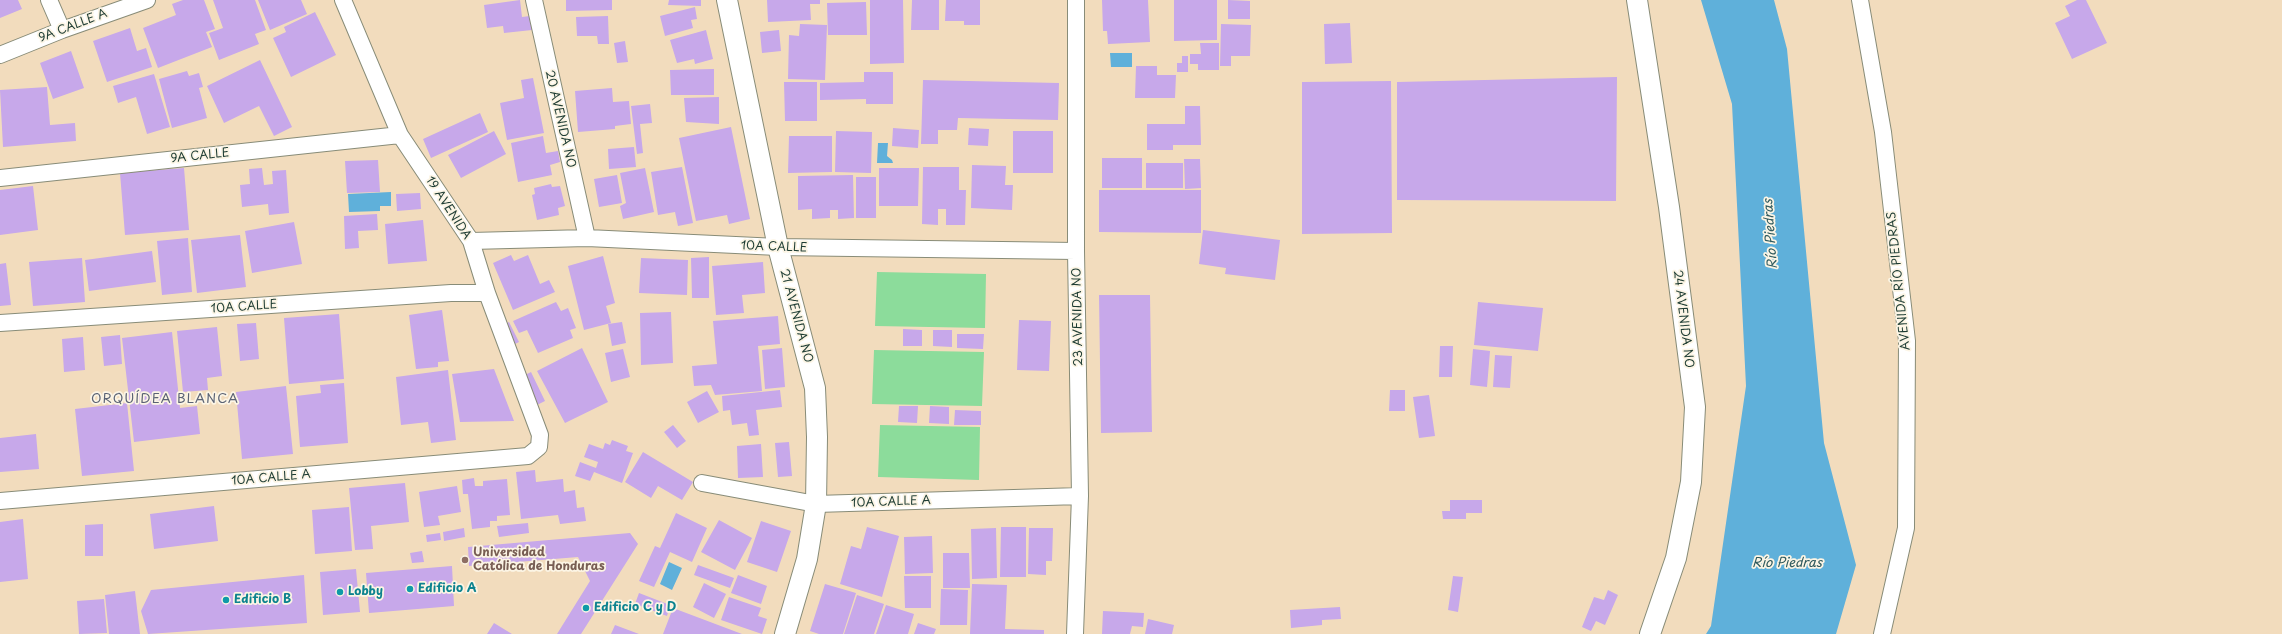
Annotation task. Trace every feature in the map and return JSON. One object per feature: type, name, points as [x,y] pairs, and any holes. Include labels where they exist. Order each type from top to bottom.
[{"type":"street","points":[[49,0],[62,30]]},
{"type":"street","name":"9A CALLE A","points":[[0,55],[62,30],[147,0]]},
{"type":"street","name":"19 AVENIDA","points":[[343,0],[400,135],[471,241],[488,293],[540,435],[539,447]]},
{"type":"street","name":"20 AVENIDA NO","points":[[534,0],[587,238]]},
{"type":"street","name":"21 AVENIDA NO","points":[[727,0],[778,247],[815,388],[817,437],[816,504],[808,559],[785,634]]},
{"type":"street","name":"23 AVENIDA NO","points":[[1075,634],[1080,496],[1076,251],[1076,0]]},
{"type":"street","name":"24 AVENIDA NO","points":[[1637,0],[1669,207],[1695,407],[1691,482],[1676,558],[1650,634]]},
{"type":"street","name":"AVENIDA RÍO PIEDRAS","points":[[1860,0],[1883,132],[1907,341],[1906,528],[1882,634]]},
{"type":"street","name":"9A CALLE","points":[[0,178],[400,135]]},
{"type":"street","name":"10A CALLE","points":[[471,241],[587,238],[778,247],[1076,251]]},
{"type":"street","name":"10A CALLE","points":[[0,323],[451,293],[488,293]]},
{"type":"street","name":"10A CALLE A","points":[[0,501],[528,456],[539,447]]},
{"type":"street","name":"10A CALLE A","points":[[702,483],[816,504],[1080,496]]},
{"type":"green space","points":[[877,272],[986,274],[985,328],[875,326]]},
{"type":"green space","points":[[874,350],[984,352],[982,406],[872,404]]},
{"type":"green space","points":[[880,425],[980,427],[979,480],[878,477]]},
{"type":"water","name":"Río Piedras","points":[[1701,0],[1774,0],[1787,49],[1824,443],[1856,565],[1836,634],[1706,634],[1711,626],[1746,386],[1732,104]]},
{"type":"water","points":[[1110,53],[1132,53],[1132,67],[1111,67]]},
{"type":"water","points":[[878,143],[888,143],[887,156],[893,163],[877,163]]},
{"type":"water","points":[[391,192],[391,206],[380,206],[380,211],[349,212],[348,194]]},
{"type":"water","points":[[669,562],[682,568],[672,590],[660,584]]},
{"type":"building","points":[[0,0],[18,0],[22,9],[0,18]]},
{"type":"building","points":[[183,0],[204,0],[215,29],[206,32],[212,47],[158,68],[143,28],[176,15],[172,4]]},
{"type":"building","points":[[213,0],[255,0],[266,30],[255,34],[259,44],[219,60],[209,33],[223,28]]},
{"type":"building","points":[[258,0],[301,0],[307,14],[270,30]]},
{"type":"building","points":[[520,0],[522,17],[530,16],[532,30],[504,33],[503,26],[487,28],[484,5]]},
{"type":"building","points":[[566,0],[612,0],[612,10],[566,11]]},
{"type":"building","points":[[669,0],[701,0],[701,6],[668,5]]},
{"type":"building","points":[[767,0],[820,0],[820,4],[810,4],[811,20],[768,22]]},
{"type":"building","points":[[870,0],[903,0],[904,63],[870,64]]},
{"type":"building","points":[[912,0],[939,0],[939,30],[911,30]]},
{"type":"building","points":[[946,0],[980,0],[980,25],[964,25],[964,21],[945,21]]},
{"type":"building","points":[[1102,0],[1148,0],[1150,42],[1108,44],[1107,31],[1103,31]]},
{"type":"building","points":[[1174,0],[1217,0],[1217,40],[1174,41]]},
{"type":"building","points":[[1228,0],[1250,1],[1250,19],[1228,19]]},
{"type":"building","points":[[2077,0],[2086,0],[2107,43],[2072,59],[2055,23],[2070,16],[2065,6]]},
{"type":"building","points":[[866,2],[867,35],[828,35],[827,3]]},
{"type":"building","points":[[695,7],[697,19],[691,20],[693,28],[665,36],[660,16]]},
{"type":"building","points":[[315,12],[336,55],[291,77],[273,38],[286,32],[284,27]]},
{"type":"building","points":[[608,16],[609,44],[598,44],[597,36],[577,36],[576,17]]},
{"type":"building","points":[[1350,23],[1352,63],[1325,64],[1324,24]]},
{"type":"building","points":[[800,24],[827,25],[825,80],[788,79],[789,35],[799,36]]},
{"type":"building","points":[[1221,24],[1251,25],[1250,56],[1231,56],[1231,66],[1220,66]]},
{"type":"building","points":[[130,28],[137,51],[146,48],[152,67],[107,82],[93,41]]},
{"type":"building","points":[[706,30],[713,59],[695,64],[694,59],[677,63],[670,40]]},
{"type":"building","points":[[779,30],[781,51],[762,53],[760,32]]},
{"type":"building","points":[[625,41],[628,62],[617,63],[614,43]]},
{"type":"building","points":[[1200,43],[1219,43],[1219,70],[1198,70],[1198,64],[1190,64],[1190,54],[1201,54]]},
{"type":"building","points":[[71,51],[84,88],[53,99],[40,63]]},
{"type":"building","points":[[1182,56],[1188,56],[1188,72],[1177,72],[1177,63],[1182,63]]},
{"type":"building","points":[[260,60],[292,127],[274,136],[259,106],[224,123],[207,86]]},
{"type":"building","points":[[1136,66],[1157,66],[1157,75],[1176,75],[1175,98],[1135,98]]},
{"type":"building","points":[[714,69],[714,95],[671,95],[670,70]]},
{"type":"building","points":[[187,71],[189,76],[199,73],[203,87],[199,88],[207,118],[172,128],[159,79]]},
{"type":"building","points":[[864,72],[893,72],[893,104],[866,104],[866,99],[820,100],[820,83],[864,82]]},
{"type":"building","points":[[154,74],[170,127],[147,134],[136,97],[118,103],[113,86]]},
{"type":"building","points":[[1617,77],[1616,201],[1397,200],[1397,82]]},
{"type":"building","points":[[533,78],[544,133],[507,140],[500,103],[524,98],[521,80]]},
{"type":"building","points":[[923,80],[1059,83],[1058,120],[958,118],[957,130],[938,130],[938,144],[921,144]]},
{"type":"building","points":[[1391,81],[1392,233],[1302,234],[1302,82]]},
{"type":"building","points":[[784,82],[817,82],[817,121],[785,121]]},
{"type":"building","points":[[47,87],[50,125],[75,123],[76,141],[3,147],[0,90]]},
{"type":"building","points":[[612,88],[613,102],[629,101],[631,124],[615,126],[615,129],[578,132],[575,91]]},
{"type":"building","points":[[719,97],[719,124],[686,122],[684,98]]},
{"type":"building","points":[[650,104],[652,123],[640,124],[643,153],[637,154],[631,106]]},
{"type":"building","points":[[1185,106],[1200,106],[1201,145],[1173,145],[1173,150],[1147,150],[1147,124],[1185,124]]},
{"type":"building","points":[[480,113],[488,132],[431,158],[423,139]]},
{"type":"building","points":[[731,127],[750,219],[729,224],[727,215],[696,221],[679,138]]},
{"type":"building","points":[[893,128],[919,130],[918,148],[892,146]]},
{"type":"building","points":[[969,128],[989,129],[988,146],[968,145]]},
{"type":"building","points":[[494,131],[506,154],[461,178],[448,155]]},
{"type":"building","points":[[836,131],[872,132],[871,173],[835,172]]},
{"type":"building","points":[[1013,131],[1053,131],[1053,173],[1013,173]]},
{"type":"building","points":[[543,136],[546,153],[558,151],[560,162],[550,165],[552,175],[518,182],[511,143]]},
{"type":"building","points":[[789,136],[832,136],[832,172],[788,173]]},
{"type":"building","points":[[634,147],[636,167],[609,169],[608,149]]},
{"type":"building","points":[[1102,158],[1142,158],[1142,188],[1102,188]]},
{"type":"building","points":[[1184,159],[1200,159],[1201,188],[1185,189]]},
{"type":"building","points":[[378,160],[380,192],[347,193],[345,161]]},
{"type":"building","points":[[1146,163],[1183,163],[1183,188],[1146,188]]},
{"type":"building","points":[[972,165],[1006,166],[1005,185],[1013,185],[1012,210],[971,208]]},
{"type":"building","points":[[682,167],[693,223],[678,226],[675,212],[658,215],[651,172]]},
{"type":"building","points":[[923,167],[959,167],[959,190],[966,190],[965,225],[946,225],[946,209],[938,209],[938,225],[922,224]]},
{"type":"building","points":[[184,168],[189,230],[125,235],[120,173]]},
{"type":"building","points":[[262,168],[264,185],[273,184],[272,171],[286,170],[289,213],[269,215],[268,204],[242,207],[240,185],[250,184],[249,169]]},
{"type":"building","points":[[645,168],[654,212],[623,219],[620,206],[626,203],[620,173]]},
{"type":"building","points":[[879,168],[919,168],[918,206],[879,206]]},
{"type":"building","points":[[617,175],[622,203],[599,207],[594,179]]},
{"type":"building","points":[[853,175],[854,218],[838,219],[838,210],[830,210],[830,218],[812,219],[812,209],[798,210],[798,176]]},
{"type":"building","points":[[856,177],[876,177],[876,218],[856,218]]},
{"type":"building","points":[[551,184],[552,187],[560,186],[565,206],[558,208],[559,215],[537,220],[532,195],[535,194],[534,188]]},
{"type":"building","points":[[33,186],[38,230],[0,235],[0,190]]},
{"type":"building","points":[[1099,190],[1201,190],[1201,233],[1099,232]]},
{"type":"building","points":[[420,193],[421,209],[397,211],[396,194]]},
{"type":"building","points":[[377,214],[378,230],[358,231],[359,248],[345,249],[344,216]]},
{"type":"building","points":[[423,220],[427,261],[388,264],[385,224]]},
{"type":"building","points":[[294,222],[302,264],[252,273],[245,231]]},
{"type":"building","points":[[1203,230],[1280,240],[1275,280],[1225,274],[1226,268],[1199,264]]},
{"type":"building","points":[[240,235],[246,287],[197,293],[191,240]]},
{"type":"building","points":[[188,238],[192,292],[162,295],[157,241]]},
{"type":"building","points":[[152,251],[156,282],[89,291],[85,260]]},
{"type":"building","points":[[511,255],[514,261],[528,255],[540,284],[549,280],[555,292],[513,310],[493,263]]},
{"type":"building","points":[[603,256],[615,303],[606,306],[611,323],[584,330],[568,266]]},
{"type":"building","points":[[709,257],[709,298],[692,298],[691,258]]},
{"type":"building","points":[[82,258],[85,302],[33,306],[29,262]]},
{"type":"building","points":[[641,258],[688,260],[687,295],[639,293]]},
{"type":"building","points":[[763,262],[765,293],[742,295],[744,313],[716,315],[712,266]]},
{"type":"building","points":[[6,263],[11,305],[0,306],[0,264]]},
{"type":"building","points":[[1099,295],[1150,295],[1152,432],[1101,433]]},
{"type":"building","points":[[556,302],[561,311],[568,308],[576,328],[570,330],[573,338],[538,353],[527,330],[519,333],[513,321]]},
{"type":"building","points":[[1478,302],[1543,308],[1538,351],[1474,345]]},
{"type":"building","points":[[442,310],[449,361],[438,362],[438,367],[416,369],[409,315]]},
{"type":"building","points":[[671,312],[673,363],[641,365],[640,313]]},
{"type":"building","points":[[339,314],[344,379],[289,384],[284,318]]},
{"type":"building","points":[[778,316],[780,344],[758,346],[762,391],[715,395],[711,385],[694,386],[692,366],[717,364],[713,321]]},
{"type":"building","points":[[1019,320],[1051,321],[1049,371],[1017,370]]},
{"type":"building","points":[[509,322],[519,342],[511,346],[501,326]]},
{"type":"building","points":[[622,322],[626,343],[612,346],[608,324]]},
{"type":"building","points":[[256,323],[259,359],[240,361],[237,324]]},
{"type":"building","points":[[217,327],[222,376],[207,378],[208,390],[183,392],[177,331]]},
{"type":"building","points":[[903,329],[922,330],[922,346],[903,346]]},
{"type":"building","points":[[933,330],[952,330],[952,347],[933,346]]},
{"type":"building","points":[[172,332],[180,408],[197,406],[200,434],[134,442],[122,338]]},
{"type":"building","points":[[957,334],[984,334],[983,349],[957,348]]},
{"type":"building","points":[[120,335],[122,364],[104,366],[101,337]]},
{"type":"building","points":[[83,337],[85,370],[64,372],[62,339]]},
{"type":"building","points":[[1440,346],[1453,346],[1452,377],[1439,377]]},
{"type":"building","points":[[582,348],[608,402],[565,423],[537,371]]},
{"type":"building","points":[[782,348],[785,387],[765,389],[762,350]]},
{"type":"building","points":[[623,349],[630,377],[611,382],[605,353]]},
{"type":"building","points":[[1473,349],[1490,351],[1487,387],[1470,385]]},
{"type":"building","points":[[1495,355],[1512,356],[1510,388],[1493,387]]},
{"type":"building","points":[[494,369],[514,421],[460,422],[452,374]]},
{"type":"building","points":[[448,370],[456,440],[431,443],[428,422],[401,425],[396,377]]},
{"type":"building","points":[[531,372],[545,401],[537,405],[523,376]]},
{"type":"building","points":[[344,383],[348,443],[300,447],[296,396],[321,393],[320,385]]},
{"type":"building","points":[[286,386],[293,454],[242,459],[236,392]]},
{"type":"building","points":[[780,390],[782,407],[756,410],[759,435],[749,436],[747,423],[732,425],[730,410],[723,411],[722,396]]},
{"type":"building","points":[[1390,390],[1405,390],[1405,411],[1389,411]]},
{"type":"building","points":[[707,391],[719,412],[698,423],[687,402]]},
{"type":"building","points":[[1429,395],[1435,436],[1419,438],[1413,397]]},
{"type":"building","points":[[127,403],[134,471],[82,476],[75,409]]},
{"type":"building","points":[[899,406],[918,406],[917,423],[898,422]]},
{"type":"building","points":[[930,406],[949,407],[949,424],[929,423]]},
{"type":"building","points":[[955,410],[981,411],[981,425],[954,425]]},
{"type":"building","points":[[673,425],[686,441],[677,448],[664,432]]},
{"type":"building","points":[[36,434],[39,469],[0,472],[0,438]]},
{"type":"building","points":[[612,440],[628,446],[626,451],[633,453],[622,483],[594,472],[590,481],[575,476],[580,462],[596,468],[598,462],[584,457],[589,444],[603,449],[605,443],[610,445]]},
{"type":"building","points":[[789,442],[792,476],[778,477],[775,443]]},
{"type":"building","points":[[761,444],[763,477],[738,478],[737,446]]},
{"type":"building","points":[[643,452],[693,482],[682,500],[658,486],[651,498],[625,482]]},
{"type":"building","points":[[535,470],[536,482],[563,479],[564,492],[575,490],[577,508],[584,507],[586,521],[560,524],[558,515],[521,519],[516,472]]},
{"type":"building","points":[[474,478],[475,486],[483,486],[483,481],[507,479],[510,515],[497,516],[497,521],[490,521],[490,527],[472,529],[468,494],[463,494],[462,480]]},
{"type":"building","points":[[405,483],[409,522],[371,526],[373,549],[355,550],[349,488]]},
{"type":"building","points":[[457,486],[461,512],[438,516],[440,525],[424,527],[419,492]]},
{"type":"building","points":[[1450,500],[1482,500],[1482,513],[1466,513],[1466,519],[1443,519],[1442,511],[1450,511]]},
{"type":"building","points":[[214,506],[218,541],[154,549],[150,514]]},
{"type":"building","points":[[349,507],[352,551],[315,554],[312,510]]},
{"type":"building","points":[[676,513],[707,528],[692,562],[670,552],[654,587],[639,581],[655,546],[660,548]]},
{"type":"building","points":[[23,519],[28,579],[0,582],[0,522]]},
{"type":"building","points":[[719,520],[752,538],[735,570],[701,552]]},
{"type":"building","points":[[761,521],[791,531],[777,572],[747,562]]},
{"type":"building","points":[[528,523],[529,533],[499,537],[497,526]]},
{"type":"building","points":[[103,524],[103,556],[85,556],[85,525]]},
{"type":"building","points":[[867,527],[899,536],[882,597],[840,584],[851,546],[861,549]]},
{"type":"building","points":[[1001,527],[1026,527],[1026,577],[1000,577]]},
{"type":"building","points":[[464,528],[465,537],[444,541],[443,532]]},
{"type":"building","points":[[996,528],[997,578],[972,579],[971,529]]},
{"type":"building","points":[[1029,528],[1053,528],[1052,561],[1046,561],[1046,575],[1028,574]]},
{"type":"building","points":[[440,533],[441,540],[427,542],[426,535]]},
{"type":"building","name":"Edificio C y D","points":[[630,533],[638,544],[581,634],[557,634],[590,581],[578,557],[469,566],[468,547]]},
{"type":"building","points":[[932,536],[933,573],[905,574],[904,537]]},
{"type":"building","points":[[422,551],[424,562],[412,563],[410,553]]},
{"type":"building","points":[[943,553],[969,553],[970,588],[943,588]]},
{"type":"building","points":[[698,565],[734,578],[730,588],[694,575]]},
{"type":"building","name":"Edificio A","points":[[452,566],[454,606],[369,613],[366,573]]},
{"type":"building","name":"Lobby","points":[[356,569],[360,612],[323,615],[320,572]]},
{"type":"building","name":"Edificio B","points":[[304,575],[307,623],[148,634],[141,611],[151,590]]},
{"type":"building","points":[[738,575],[767,586],[761,604],[731,593]]},
{"type":"building","points":[[904,576],[931,576],[931,608],[905,608]]},
{"type":"building","points":[[1453,576],[1463,577],[1458,612],[1448,610]]},
{"type":"building","points":[[704,583],[726,594],[714,618],[693,607]]},
{"type":"building","points":[[825,584],[856,593],[843,634],[819,634],[810,631]]},
{"type":"building","points":[[972,584],[1007,585],[1005,629],[1044,630],[1044,634],[970,634]]},
{"type":"building","points":[[941,589],[968,590],[967,625],[940,625]]},
{"type":"building","points":[[1608,590],[1618,595],[1605,625],[1596,621],[1591,631],[1582,627],[1594,597],[1604,600]]},
{"type":"building","points":[[135,591],[140,634],[109,634],[105,595]]},
{"type":"building","points":[[639,593],[670,605],[667,616],[635,604]]},
{"type":"building","points":[[857,595],[884,604],[874,634],[844,634]]},
{"type":"building","points":[[729,597],[761,608],[758,616],[767,619],[762,634],[721,620]]},
{"type":"building","points":[[104,599],[107,633],[79,634],[77,601]]},
{"type":"building","points":[[886,605],[914,614],[908,634],[876,634]]},
{"type":"building","points":[[1340,607],[1341,619],[1322,620],[1322,625],[1291,628],[1290,610]]},
{"type":"building","points":[[673,608],[742,634],[663,634]]},
{"type":"building","points":[[1103,611],[1144,613],[1143,627],[1132,626],[1130,634],[1102,634]]},
{"type":"building","points":[[1148,619],[1174,625],[1172,634],[1145,634]]},
{"type":"building","points":[[494,623],[512,634],[487,634]]},
{"type":"building","points":[[918,623],[936,629],[934,634],[914,634]]},
{"type":"building","points":[[615,625],[639,634],[611,634]]},
{"type":"place","name":"Universidad Católica de Honduras","points":[[465,560]]},
{"type":"place","name":"Edificio A","points":[[410,589]]},
{"type":"place","name":"Lobby","points":[[340,592]]},
{"type":"place","name":"Edificio B","points":[[226,600]]},
{"type":"place","name":"Edificio C y D","points":[[586,608]]},
{"type":"district","name":"ORQUÍDEA BLANCA","points":[[165,399]]}]
